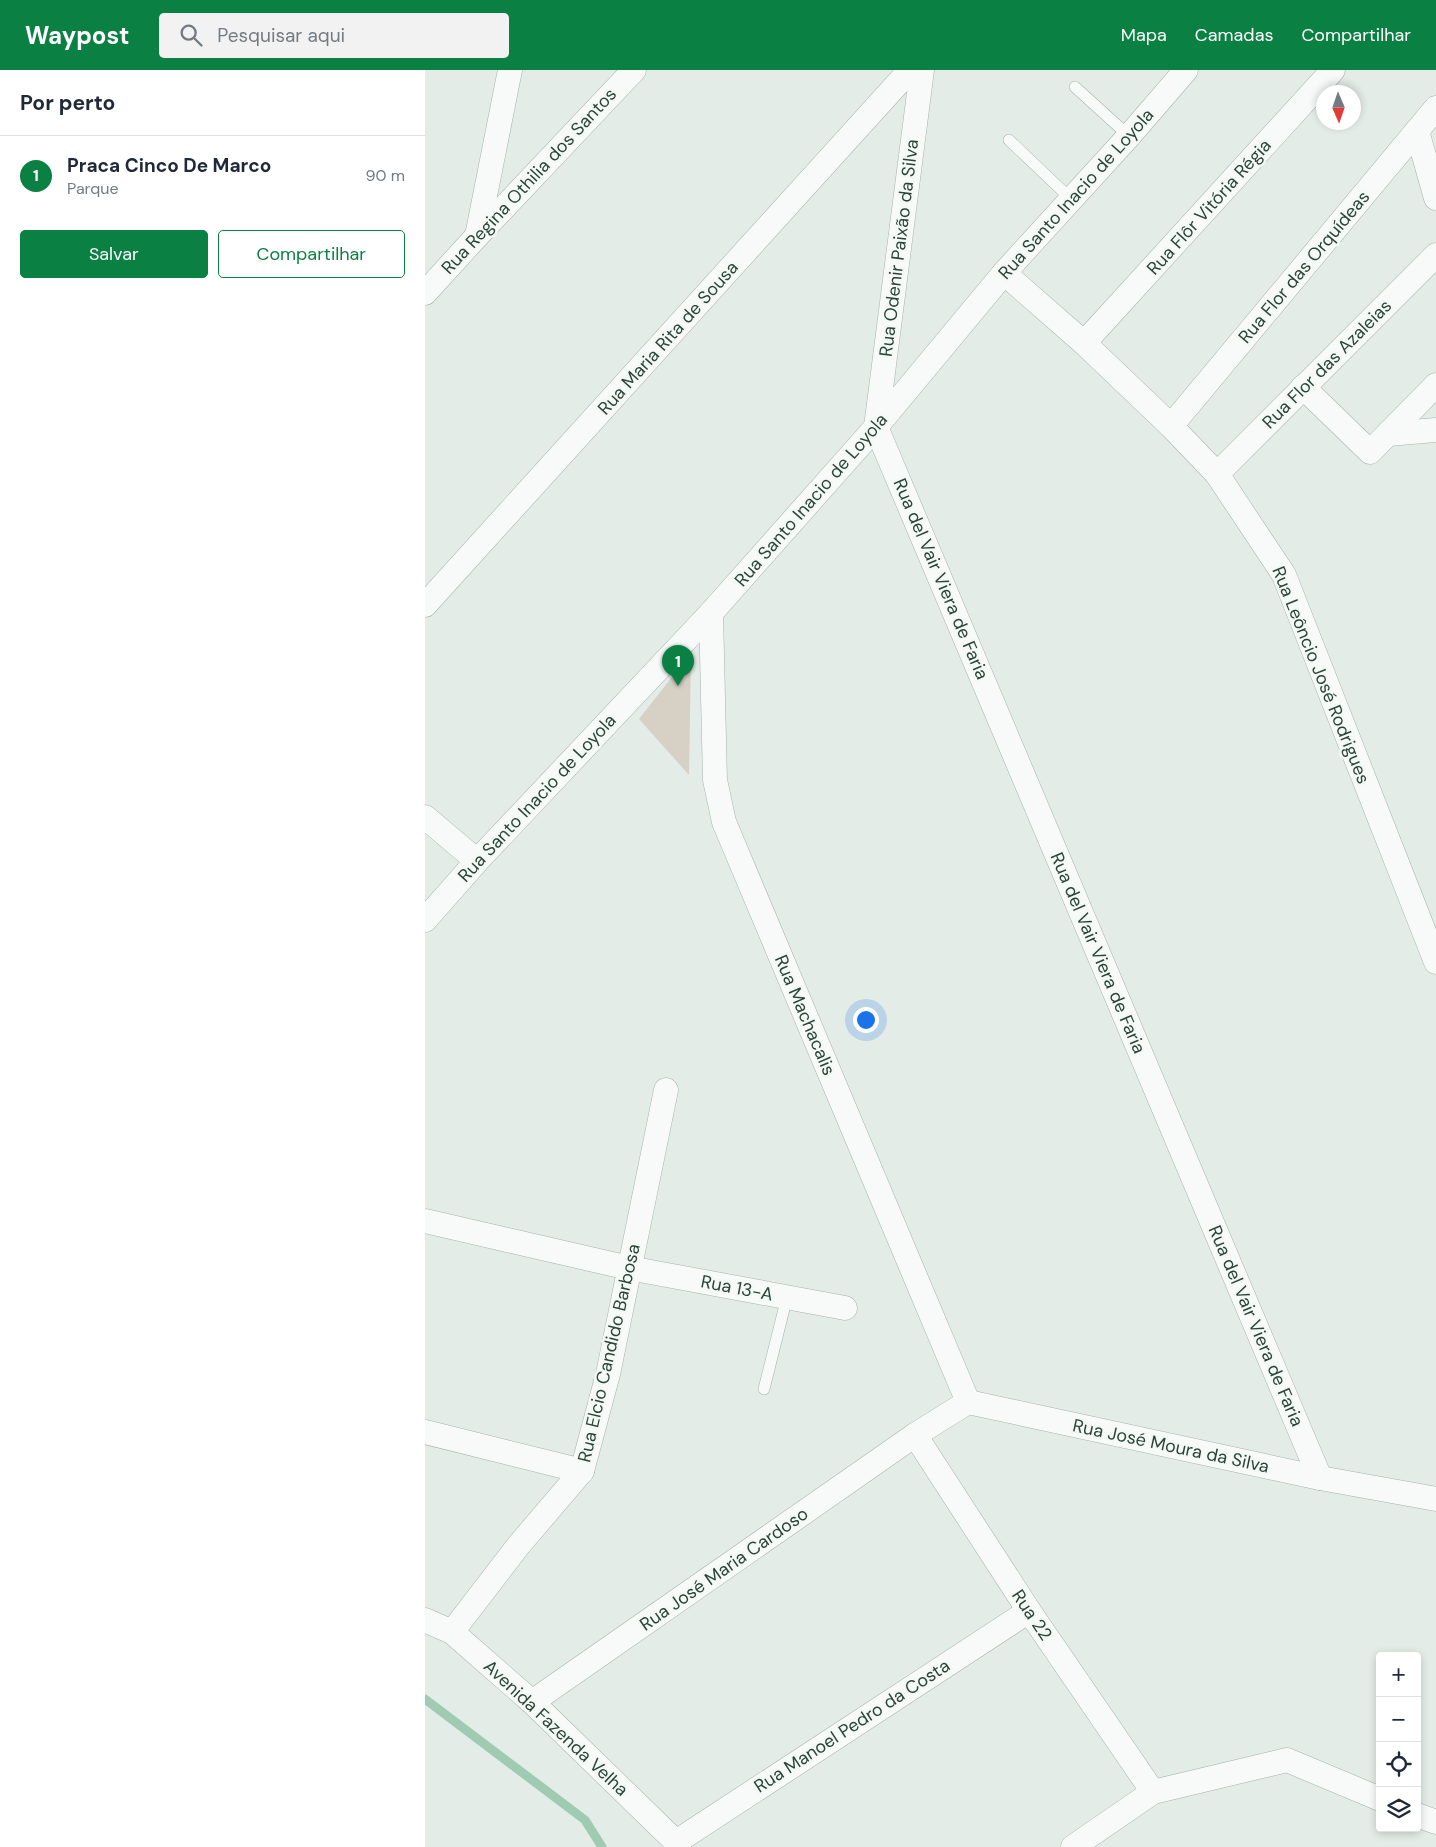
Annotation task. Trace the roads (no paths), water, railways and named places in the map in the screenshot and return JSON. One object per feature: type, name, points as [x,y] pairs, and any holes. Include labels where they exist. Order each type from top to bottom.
[{"type":"street","points":[[477,236],[510,70]]},
{"type":"street","name":"Rua Regina Othilia dos Santos","points":[[425,293],[634,70]]},
{"type":"street","name":"Rua Maria Rita de Sousa","points":[[425,605],[910,70]]},
{"type":"street","name":"Rua Odenir Paixão da Silva","points":[[876,427],[922,70]]},
{"type":"street","name":"Rua Santo Inacio de Loyola","points":[[425,920],[477,861],[711,613],[876,427],[1004,273],[1129,136],[1186,70]]},
{"type":"street","name":"Rua Flôr Vitória Régia","points":[[1084,343],[1333,70]]},
{"type":"street","name":"Rua Flor das Orquídeas","points":[[1171,426],[1436,108]]},
{"type":"street","points":[[1417,131],[1436,198]]},
{"type":"street","name":"Rua Flor das Azaleias","points":[[1217,474],[1436,255]]},
{"type":"street","name":"Rua Leôncio José Rodrigues","points":[[1004,273],[1084,343],[1171,426],[1217,474],[1284,575],[1436,961]]},
{"type":"street","points":[[1303,387],[1370,452],[1436,385]]},
{"type":"street","name":"Rua del Vair Viera de Faria","points":[[876,427],[1320,1478]]},
{"type":"street","points":[[1388,434],[1436,430]]},
{"type":"street","name":"Rua Machacalis","points":[[711,613],[715,780],[724,822],[968,1402]]},
{"type":"street","points":[[425,818],[477,861]]},
{"type":"street","name":"Rua Elcio Candido Barbosa","points":[[452,1632],[518,1546],[582,1471],[608,1374],[666,1090]]},
{"type":"street","name":"Rua 13-A","points":[[425,1221],[629,1268],[845,1308]]},
{"type":"street","points":[[915,1435],[968,1402]]},
{"type":"street","name":"Rua José Moura da Silva","points":[[968,1402],[1320,1478],[1436,1499]]},
{"type":"street","points":[[425,1432],[582,1471]]},
{"type":"street","name":"Rua 22","points":[[915,1435],[1029,1611],[1153,1792]]},
{"type":"street","name":"Rua José Maria Cardoso","points":[[533,1702],[915,1435]]},
{"type":"street","name":"Rua Manoel Pedro da Costa","points":[[678,1844],[1029,1611]]},
{"type":"street","name":"Avenida Fazenda Velha","points":[[425,1620],[452,1632],[533,1702],[678,1844]]},
{"type":"street","points":[[1073,1847],[1153,1792],[1287,1760],[1376,1797]]},
{"type":"street","points":[[1421,1816],[1436,1822]]},
{"type":"lane","points":[[1075,87],[1129,136]]},
{"type":"lane","points":[[1009,140],[1071,199]]},
{"type":"lane","points":[[764,1389],[787,1297]]},
{"type":"waterway","points":[[425,1699],[585,1820],[602,1847]]},
{"type":"place","name":"Praca Cinco De Marco","points":[[678,686]]}]
